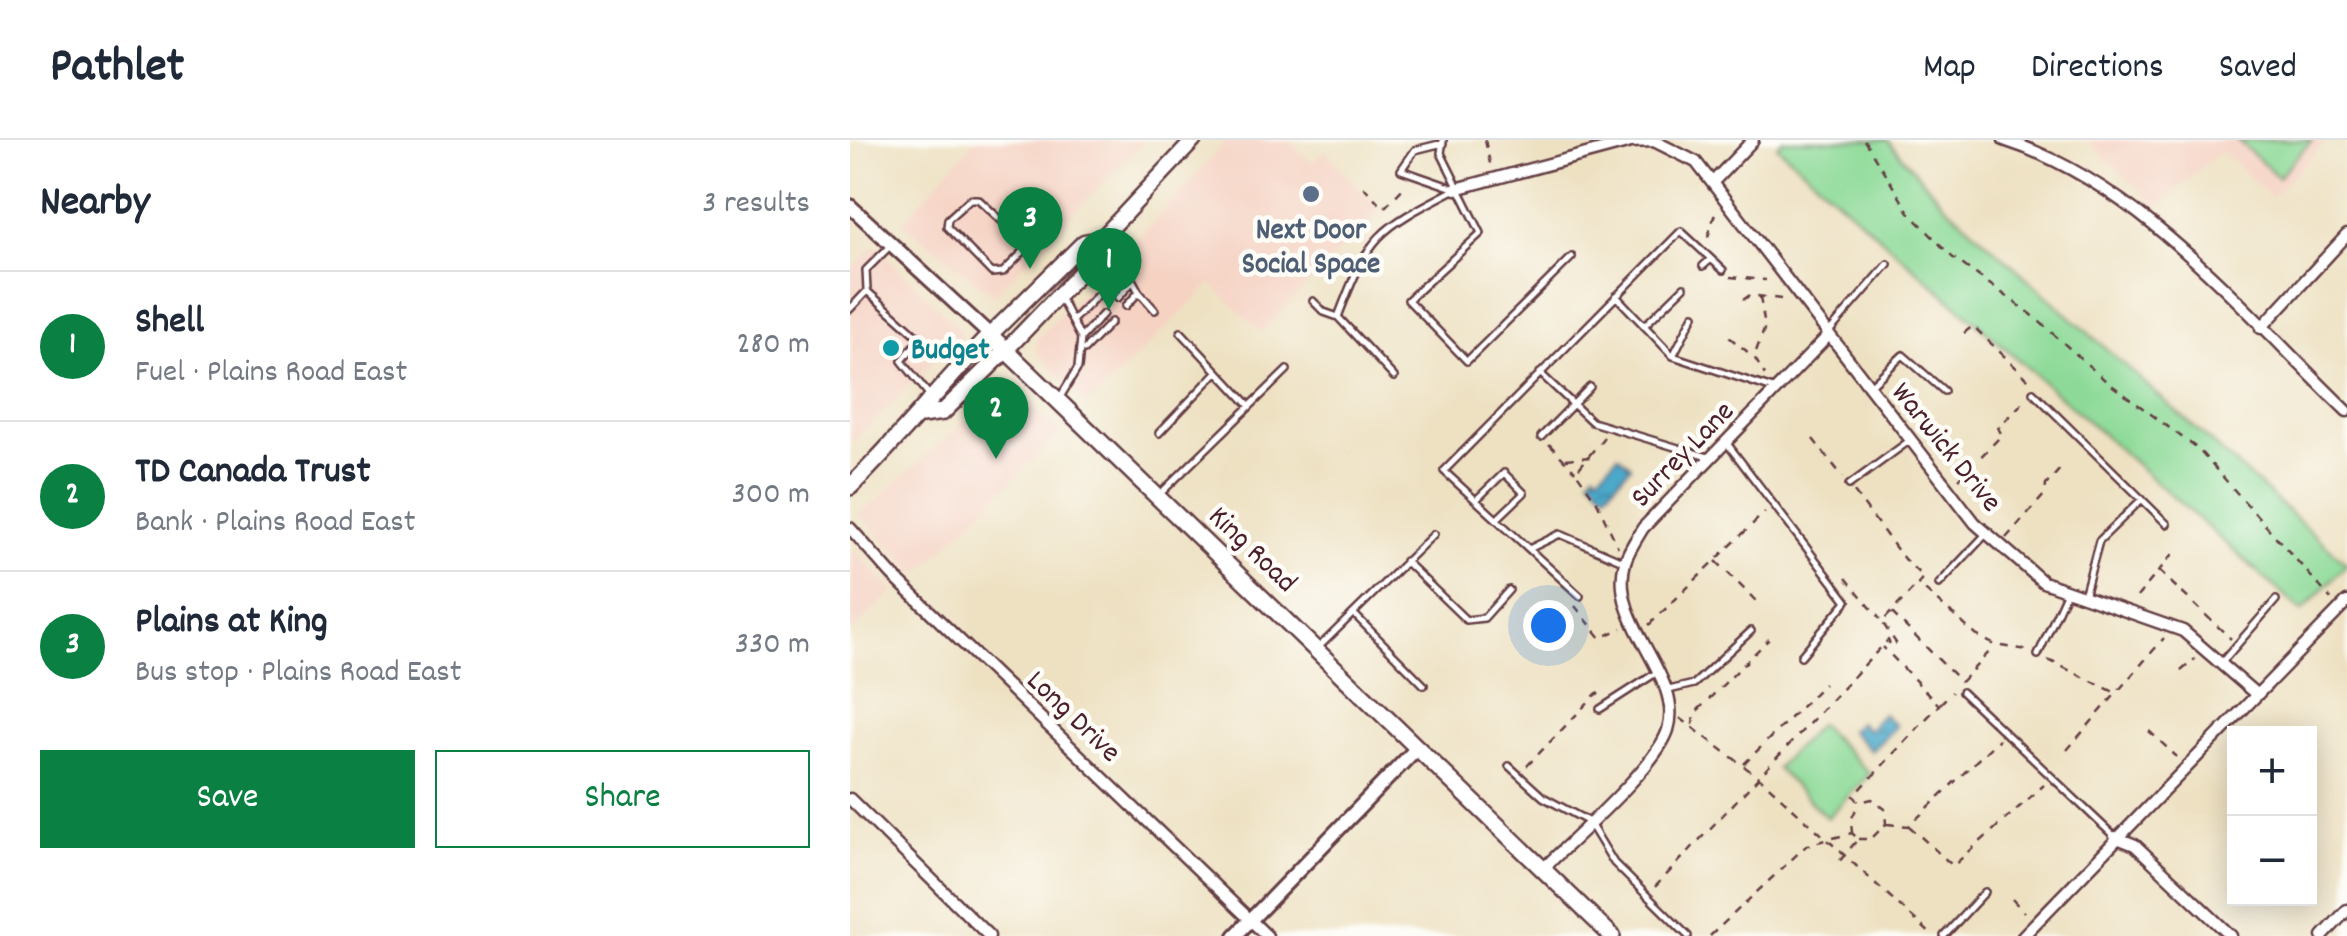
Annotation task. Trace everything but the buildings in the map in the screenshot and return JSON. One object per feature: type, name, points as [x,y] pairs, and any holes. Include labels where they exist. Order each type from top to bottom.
[{"type":"main road","points":[[922,415],[943,412],[1006,350],[1096,255],[1104,236],[1194,140]]},
{"type":"main road","points":[[850,487],[922,415],[930,396],[1084,242],[1104,236]]},
{"type":"main road","name":"King Road","points":[[990,336],[1612,936]]},
{"type":"street","name":"Warwick Drive","points":[[1456,189],[1654,140],[1696,162],[1827,337],[1987,533],[2043,582],[2174,628],[2256,695]]},
{"type":"street","points":[[1713,182],[1754,140]]},
{"type":"street","points":[[2004,140],[2034,144],[2137,208],[2347,412]]},
{"type":"street","name":"King Road","points":[[850,206],[990,336]]},
{"type":"street","points":[[2261,328],[2347,235]]},
{"type":"street","name":"Surrey Lane","points":[[1625,562],[1643,528],[1827,337]]},
{"type":"street","name":"Long Drive","points":[[850,528],[892,575],[1268,936]]},
{"type":"street","points":[[1544,868],[1653,758],[1668,732],[1671,711],[1666,690],[1622,598],[1625,562]]},
{"type":"street","points":[[2023,936],[2344,605]]},
{"type":"street","points":[[1235,936],[1418,748]]},
{"type":"street","points":[[850,799],[988,936]]},
{"type":"street","points":[[2115,837],[2135,845],[2232,936]]},
{"type":"street","points":[[2322,936],[2347,910]]},
{"type":"lane","points":[[1585,140],[1588,156]]},
{"type":"lane","points":[[1456,189],[1401,170],[1415,150],[1443,141],[1441,152],[1456,189],[1481,234],[1408,300],[1468,361],[1572,257]]},
{"type":"lane","points":[[1338,317],[1363,252],[1396,220],[1456,189]]},
{"type":"lane","points":[[1022,211],[1012,222],[1003,222],[978,199],[970,199],[948,220],[947,227],[992,273],[1003,272],[1044,231]]},
{"type":"lane","points":[[1580,596],[1444,471],[1681,231],[1722,270]]},
{"type":"lane","points":[[1104,236],[1155,310]]},
{"type":"lane","points":[[892,244],[866,270],[867,291],[920,338],[902,361],[930,396]]},
{"type":"lane","points":[[1703,266],[1710,259]]},
{"type":"lane","points":[[1827,337],[1888,264]]},
{"type":"lane","points":[[1072,321],[1125,267]]},
{"type":"lane","points":[[1118,298],[1133,280]]},
{"type":"lane","points":[[1644,326],[1684,287]]},
{"type":"lane","points":[[850,309],[867,291]]},
{"type":"lane","points":[[1126,306],[1139,292]]},
{"type":"lane","points":[[1058,296],[1082,338],[1082,352]]},
{"type":"lane","points":[[1616,296],[1673,356],[1777,390]]},
{"type":"lane","points":[[1313,302],[1338,317],[1394,378]]},
{"type":"lane","points":[[1082,338],[1103,314]]},
{"type":"lane","points":[[1673,356],[1694,315]]},
{"type":"lane","points":[[1058,400],[1082,352],[1111,322]]},
{"type":"lane","points":[[1181,332],[1249,405]]},
{"type":"lane","points":[[1868,388],[1904,355],[1944,390]]},
{"type":"lane","points":[[1159,495],[1287,370]]},
{"type":"lane","points":[[1158,432],[1217,372]]},
{"type":"lane","points":[[1540,372],[1592,422],[1711,458]]},
{"type":"lane","points":[[1541,437],[1590,387]]},
{"type":"lane","points":[[2032,392],[2167,524]]},
{"type":"lane","points":[[1849,485],[1909,440]]},
{"type":"lane","points":[[1726,442],[1847,601],[1801,656]]},
{"type":"lane","points":[[1476,500],[1504,473],[1524,494],[1496,520]]},
{"type":"lane","points":[[2084,596],[2098,541],[2142,499]]},
{"type":"lane","points":[[1939,584],[1987,533]]},
{"type":"lane","points":[[1317,648],[1434,534]]},
{"type":"lane","points":[[1529,549],[1560,534],[1625,562]]},
{"type":"lane","points":[[1405,561],[1466,620],[1484,618],[1509,590]]},
{"type":"lane","points":[[2038,655],[2068,590]]},
{"type":"lane","points":[[2220,664],[2276,600]]},
{"type":"lane","points":[[1354,614],[1424,685]]},
{"type":"lane","points":[[1666,690],[1694,684],[1751,631]]},
{"type":"lane","points":[[1600,709],[1656,673]]},
{"type":"lane","points":[[1962,692],[2115,837]]},
{"type":"lane","points":[[1510,766],[1543,798],[1589,822],[1614,863],[1688,936]]},
{"type":"lane","points":[[1944,936],[1985,892]]},
{"type":"path","points":[[1485,140],[1493,180]]},
{"type":"path","points":[[1864,140],[1909,212],[1952,257],[2032,314],[2106,381],[2198,449],[2275,532],[2312,581],[2344,605]]},
{"type":"path","points":[[1363,186],[1384,208],[1414,176]]},
{"type":"path","points":[[1708,237],[1715,213]]},
{"type":"path","points":[[1729,278],[1766,280]]},
{"type":"path","points":[[1743,300],[1750,295],[1781,300]]},
{"type":"path","points":[[1754,357],[1764,327],[1760,297]]},
{"type":"path","points":[[1959,479],[2002,435],[1998,428],[2032,392],[2033,384],[1973,326],[1964,333]]},
{"type":"path","points":[[1729,337],[1754,357],[1766,377]]},
{"type":"path","points":[[1576,472],[1592,457],[1610,427]]},
{"type":"path","points":[[1541,437],[1576,472],[1598,502],[1625,562]]},
{"type":"path","points":[[1564,460],[1592,457]]},
{"type":"path","points":[[2000,545],[2045,494],[2046,485],[2060,469]]},
{"type":"path","points":[[1580,596],[1573,609],[1600,638],[1636,629],[1773,504]]},
{"type":"path","points":[[2137,597],[2178,548]]},
{"type":"path","points":[[1715,560],[1757,602]]},
{"type":"path","points":[[2159,571],[2237,644]]},
{"type":"path","points":[[1647,896],[1882,646],[1888,640],[1891,647],[1896,643],[1846,578]]},
{"type":"path","points":[[1882,622],[1918,584]]},
{"type":"path","points":[[1891,612],[1961,682]]},
{"type":"path","points":[[2066,750],[2174,628]]},
{"type":"path","points":[[1693,727],[1694,714],[1769,638]]},
{"type":"path","points":[[1860,802],[1854,796],[1995,645]]},
{"type":"path","points":[[1882,646],[1940,705]]},
{"type":"path","points":[[2181,671],[2196,658]]},
{"type":"path","points":[[1743,764],[1824,684]]},
{"type":"path","points":[[1519,775],[1597,694],[1608,704]]},
{"type":"path","points":[[1671,711],[1761,779],[1933,936]]},
{"type":"path","points":[[2148,731],[2186,766]]},
{"type":"path","points":[[1909,826],[2005,733]]},
{"type":"path","points":[[1886,824],[1909,826],[1953,866],[2052,777]]},
{"type":"path","points":[[1838,863],[1858,840],[1871,840],[1886,824],[1885,809],[1872,800],[1860,802]]},
{"type":"path","points":[[1858,840],[1852,833],[1851,820],[1860,802]]},
{"type":"path","points":[[1710,936],[1807,845],[1852,833]]},
{"type":"path","points":[[2012,899],[2024,912]]},
{"type":"shaded area","points":[[975,140],[1145,140],[994,295],[902,222]]},
{"type":"shaded area","points":[[1227,140],[1289,140],[1312,163],[1324,150],[1380,210],[1261,332],[1211,284],[1088,405],[1037,353],[1037,338],[1151,225]]},
{"type":"shaded area","points":[[2086,140],[2327,140],[2271,198],[2221,150],[2158,207]]},
{"type":"shaded area","points":[[876,245],[962,332],[850,445],[850,271]]},
{"type":"shaded area","points":[[1033,406],[1061,432],[918,574],[860,515],[970,416]]},
{"type":"shaded area","points":[[850,547],[894,591],[850,633]]},
{"type":"green space","points":[[1782,140],[1887,140],[1943,203],[2347,564],[2302,611],[1777,146]]},
{"type":"green space","points":[[2237,140],[2312,140],[2278,177]]},
{"type":"green space","points":[[1819,724],[1870,774],[1827,818],[1776,768]]},
{"type":"water","points":[[1618,455],[1631,466],[1606,493],[1590,478],[1595,472],[1599,475]]},
{"type":"water","points":[[1883,714],[1896,726],[1871,751],[1850,731],[1859,722],[1868,730]]},
{"type":"place","name":"Next Door Social Space","points":[[1311,194]]},
{"type":"place","name":"Plains at King","points":[[1030,269]]},
{"type":"place","name":"Shell","points":[[1109,310]]},
{"type":"place","name":"Budget","points":[[891,348]]},
{"type":"place","name":"TD Canada Trust","points":[[996,459]]}]
